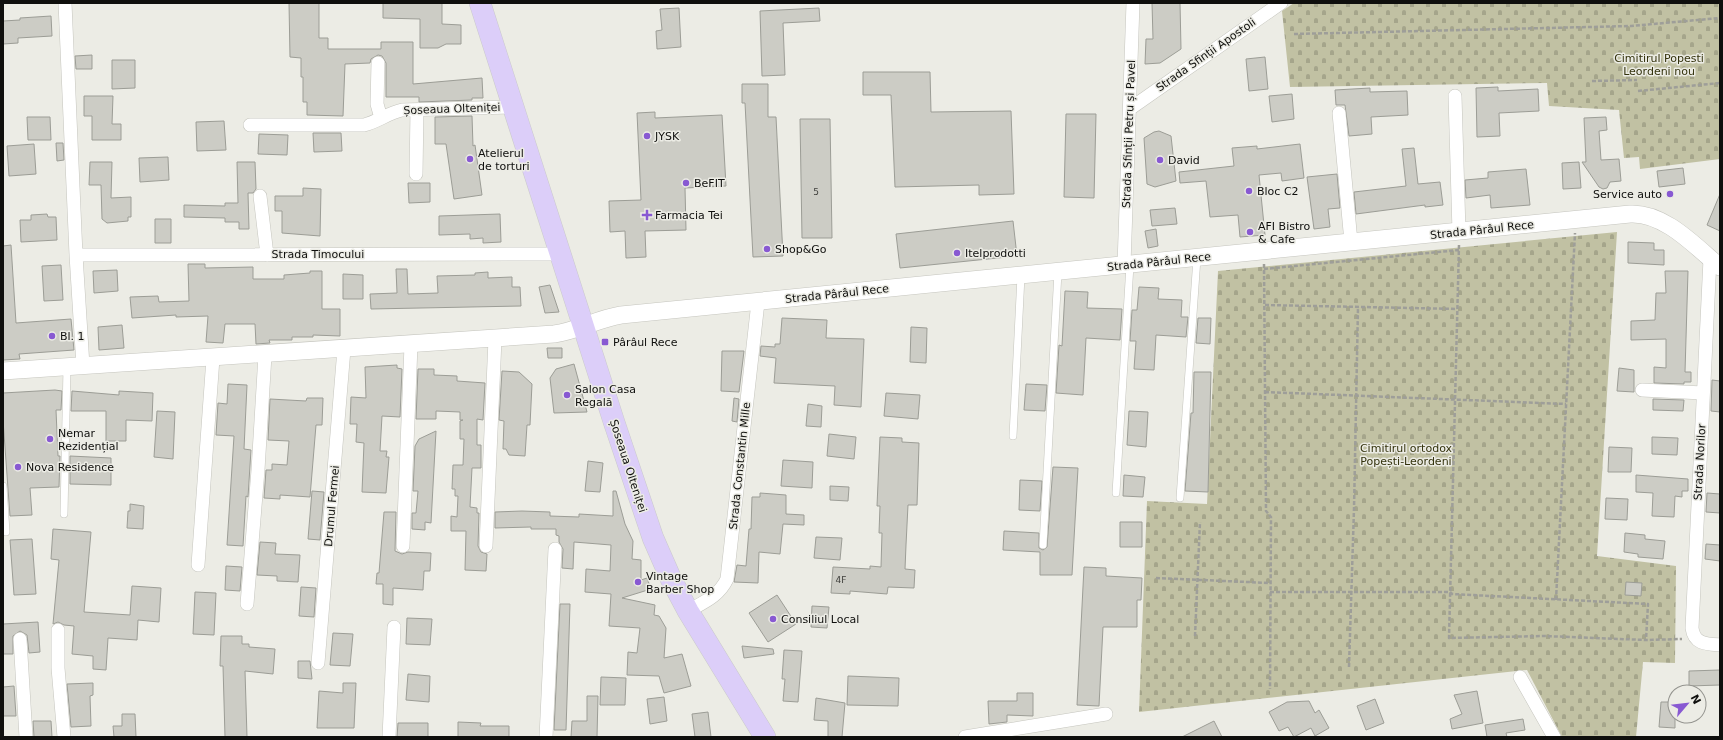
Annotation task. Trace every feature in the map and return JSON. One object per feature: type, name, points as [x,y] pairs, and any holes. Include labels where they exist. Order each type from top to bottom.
[{"type":"main road","name":"Șoseaua Olteniței","points":[[480,3],[646,520],[661,557],[688,611],[765,737]]},
{"type":"street","name":"Strada Sfinții Petru și Pavel","points":[[1127,265],[1133,3]]},
{"type":"street","name":"Strada Sfinții Apostoli","points":[[1131,108],[1281,3]]},
{"type":"street","points":[[65,9],[76,255],[75,367]]},
{"type":"street","points":[[378,63],[377,104],[381,118]]},
{"type":"street","points":[[1455,96],[1459,232]]},
{"type":"street","name":"Șoseaua Olteniței","points":[[250,125],[364,126],[391,112],[514,107]]},
{"type":"street","points":[[416,174],[417,110]]},
{"type":"street","points":[[1339,113],[1351,242]]},
{"type":"street","points":[[260,196],[267,255]]},
{"type":"street","name":"Strada Pârâul Rece","points":[[583,327],[602,319],[621,315],[1630,214],[1650,216],[1665,223],[1715,263]]},
{"type":"street","name":"Strada Timocului","points":[[76,255],[560,254]]},
{"type":"street","name":"Strada Norilor","points":[[1694,637],[1692,628],[1703,393],[1715,263]]},
{"type":"street","name":"Strada Constantin Mille","points":[[688,611],[713,597],[722,589],[727,578],[758,302]]},
{"type":"street","points":[[3,371],[495,339],[564,333],[583,327]]},
{"type":"street","points":[[486,546],[495,339]]},
{"type":"street","points":[[403,546],[411,345]]},
{"type":"street","name":"Drumul Fermei","points":[[318,663],[344,350]]},
{"type":"street","points":[[247,604],[266,355]]},
{"type":"street","points":[[198,566],[213,358]]},
{"type":"street","points":[[1642,390],[1703,393]]},
{"type":"street","points":[[546,737],[555,549]]},
{"type":"street","points":[[389,737],[394,627]]},
{"type":"street","points":[[58,630],[58,668],[64,737]]},
{"type":"street","points":[[1694,637],[1698,642],[1720,645]]},
{"type":"street","points":[[20,639],[26,737]]},
{"type":"street","points":[[1520,677],[1554,737]]},
{"type":"street","points":[[966,737],[1106,714]]},
{"type":"lane","points":[[1180,498],[1197,258]]},
{"type":"lane","points":[[1116,493],[1127,265]]},
{"type":"lane","points":[[1043,545],[1058,272]]},
{"type":"lane","points":[[1013,436],[1021,276]]},
{"type":"lane","points":[[64,514],[75,367]]},
{"type":"lane","points":[[3,486],[6,532]]},
{"type":"path","points":[[1294,34],[1631,26],[1720,18]]},
{"type":"path","points":[[1592,81],[1637,80]]},
{"type":"path","points":[[1638,91],[1720,83]]},
{"type":"path","points":[[1556,600],[1575,220]]},
{"type":"path","points":[[1459,232],[1455,398],[1456,410],[1449,638],[1544,636],[1675,641],[1694,637]]},
{"type":"path","points":[[1264,269],[1459,250]]},
{"type":"path","points":[[1264,251],[1266,511],[1271,517],[1270,689]]},
{"type":"path","points":[[1265,305],[1457,309]]},
{"type":"path","points":[[1349,667],[1358,307]]},
{"type":"path","points":[[1265,392],[1357,394],[1566,404]]},
{"type":"path","points":[[1196,636],[1200,522]]},
{"type":"path","points":[[1156,578],[1270,583]]},
{"type":"path","points":[[1270,592],[1450,592],[1452,594],[1648,604],[1646,640]]},
{"type":"green space","name":"Cimitirul Popesti Leordeni nou","points":[[1294,3],[1720,3],[1720,159],[1640,169],[1639,157],[1624,158],[1619,110],[1549,106],[1547,83],[1290,87],[1282,11]]},
{"type":"green space","name":"Cimitirul ortodox Popești-Leordeni","points":[[1617,232],[1597,556],[1676,566],[1675,663],[1643,662],[1636,737],[1562,737],[1527,670],[1139,712],[1147,501],[1207,504],[1218,271]]},
{"type":"building","points":[[289,3],[319,3],[319,38],[328,38],[328,49],[381,49],[381,42],[413,42],[413,84],[482,78],[483,98],[472,98],[472,100],[419,102],[419,97],[386,97],[386,63],[382,56],[378,55],[371,59],[370,63],[345,64],[343,116],[307,115],[307,102],[303,102],[301,58],[290,57]]},
{"type":"building","points":[[383,3],[442,3],[442,24],[461,25],[461,44],[446,44],[438,48],[420,48],[420,19],[383,18]]},
{"type":"building","points":[[1152,3],[1180,3],[1181,49],[1160,63],[1145,64],[1146,39],[1153,39]]},
{"type":"building","points":[[679,8],[681,47],[657,49],[656,31],[662,30],[660,9]]},
{"type":"building","points":[[819,8],[820,21],[783,23],[785,75],[762,76],[760,11]]},
{"type":"building","points":[[51,16],[52,36],[18,38],[18,43],[3,44],[3,21],[20,20],[20,18]]},
{"type":"building","points":[[92,55],[92,69],[76,69],[75,56]]},
{"type":"building","points":[[1265,57],[1268,89],[1249,91],[1246,59]]},
{"type":"building","points":[[112,60],[135,60],[135,88],[112,89]]},
{"type":"building","points":[[863,72],[930,72],[931,112],[1011,111],[1014,194],[979,195],[979,185],[895,187],[891,95],[863,95]]},
{"type":"building","points":[[742,84],[768,84],[768,117],[776,117],[783,256],[753,257],[745,103],[742,103]]},
{"type":"building","points":[[1498,87],[1498,91],[1538,89],[1539,111],[1499,113],[1500,136],[1477,137],[1476,88]]},
{"type":"building","points":[[1370,88],[1370,92],[1407,91],[1408,115],[1371,117],[1372,134],[1349,136],[1345,105],[1336,105],[1335,90]]},
{"type":"building","points":[[1292,94],[1294,119],[1272,122],[1269,96]]},
{"type":"building","points":[[84,96],[113,96],[112,124],[121,124],[121,140],[92,140],[92,116],[84,116]]},
{"type":"building","points":[[655,112],[655,118],[722,115],[726,186],[685,188],[686,230],[645,231],[646,257],[626,258],[625,231],[610,232],[609,201],[641,200],[637,113]]},
{"type":"building","points":[[1066,114],[1096,114],[1094,198],[1064,197]]},
{"type":"building","points":[[472,116],[473,146],[475,145],[482,195],[454,199],[446,144],[435,144],[435,117]]},
{"type":"building","points":[[27,117],[50,117],[51,140],[28,140]]},
{"type":"building","points":[[1606,117],[1607,130],[1599,131],[1601,160],[1619,159],[1621,181],[1610,182],[1607,188],[1603,189],[1599,187],[1582,162],[1586,162],[1584,118]]},
{"type":"building","points":[[800,119],[830,119],[832,238],[802,238]]},
{"type":"building","points":[[224,121],[226,150],[197,151],[196,122]]},
{"type":"building","name":"David","points":[[1159,131],[1171,136],[1176,181],[1155,187],[1147,184],[1144,138],[1154,132]]},
{"type":"building","points":[[313,133],[341,133],[342,151],[314,152]]},
{"type":"building","points":[[259,134],[288,135],[287,155],[258,154]]},
{"type":"building","points":[[56,143],[63,143],[64,160],[57,161]]},
{"type":"building","points":[[34,144],[36,174],[9,176],[7,146]]},
{"type":"building","points":[[1300,144],[1304,178],[1282,181],[1281,173],[1259,175],[1265,235],[1240,237],[1238,215],[1210,217],[1206,181],[1180,183],[1179,172],[1234,166],[1232,148],[1257,146],[1257,149]]},
{"type":"building","points":[[1414,148],[1418,184],[1440,182],[1443,205],[1425,207],[1425,205],[1356,214],[1354,192],[1406,186],[1402,149]]},
{"type":"building","points":[[168,157],[169,180],[140,182],[139,158]]},
{"type":"building","points":[[90,162],[112,162],[111,198],[131,197],[131,217],[128,217],[128,221],[107,223],[102,219],[101,185],[89,185]]},
{"type":"building","points":[[237,162],[255,162],[256,189],[253,193],[248,193],[249,229],[239,229],[239,222],[225,222],[225,218],[184,217],[184,205],[225,206],[225,203],[238,203]]},
{"type":"building","points":[[1579,162],[1581,188],[1563,189],[1562,163]]},
{"type":"building","points":[[1683,168],[1685,184],[1659,187],[1657,171]]},
{"type":"building","points":[[1526,169],[1530,205],[1491,208],[1490,195],[1466,198],[1465,180],[1488,178],[1488,172]]},
{"type":"building","points":[[1337,174],[1340,208],[1328,209],[1330,227],[1314,229],[1307,177]]},
{"type":"building","points":[[408,183],[430,183],[430,202],[409,203]]},
{"type":"building","points":[[303,188],[321,189],[320,236],[282,233],[282,211],[275,211],[275,196],[303,196]]},
{"type":"building","points":[[1720,194],[1720,231],[1707,225]]},
{"type":"building","points":[[1175,208],[1177,224],[1152,226],[1150,210]]},
{"type":"building","points":[[47,214],[48,217],[56,217],[57,240],[21,242],[20,220],[31,220],[31,215]]},
{"type":"building","points":[[500,214],[501,242],[483,243],[483,238],[470,239],[470,234],[439,235],[439,216]]},
{"type":"building","points":[[155,219],[171,219],[171,243],[155,243]]},
{"type":"building","points":[[1013,221],[1017,256],[900,268],[896,234]]},
{"type":"building","points":[[1156,229],[1158,246],[1148,248],[1145,231]]},
{"type":"building","points":[[1628,242],[1654,243],[1654,250],[1664,250],[1664,265],[1628,263]]},
{"type":"building","points":[[11,245],[16,323],[71,319],[74,350],[19,354],[20,359],[3,360],[3,246]]},
{"type":"building","points":[[188,264],[205,264],[205,268],[253,267],[253,279],[284,279],[284,275],[310,273],[310,271],[322,271],[322,309],[340,309],[340,336],[313,335],[313,337],[292,337],[292,340],[269,340],[270,343],[256,344],[255,324],[225,324],[223,343],[206,342],[208,316],[176,317],[176,315],[132,318],[130,297],[158,296],[159,302],[189,301]]},
{"type":"building","points":[[61,265],[63,300],[44,301],[42,266]]},
{"type":"building","points":[[396,269],[407,269],[408,294],[438,293],[437,276],[475,275],[475,273],[488,272],[488,278],[512,277],[512,287],[520,287],[521,306],[371,309],[370,294],[397,293]]},
{"type":"building","points":[[117,270],[118,291],[94,293],[93,271]]},
{"type":"building","points":[[1665,271],[1688,271],[1685,372],[1691,372],[1691,382],[1684,382],[1684,384],[1654,383],[1654,367],[1666,368],[1666,339],[1631,340],[1631,321],[1655,320],[1656,293],[1666,293]]},
{"type":"building","points":[[343,274],[363,275],[363,299],[343,299]]},
{"type":"building","points":[[550,285],[559,312],[545,313],[539,287]]},
{"type":"building","points":[[1139,287],[1159,288],[1158,299],[1182,300],[1181,317],[1188,317],[1186,337],[1156,335],[1154,370],[1134,369],[1136,341],[1130,341],[1132,310],[1137,310]]},
{"type":"building","points":[[1065,291],[1088,292],[1087,308],[1122,309],[1120,340],[1086,338],[1083,395],[1056,393],[1059,345],[1062,346]]},
{"type":"building","points":[[782,318],[827,320],[826,338],[864,339],[861,407],[834,405],[835,386],[774,383],[776,358],[760,356],[761,346],[775,347],[775,344],[780,344]]},
{"type":"building","points":[[1198,318],[1211,318],[1210,344],[1196,343]]},
{"type":"building","points":[[122,325],[124,348],[99,350],[98,327]]},
{"type":"building","points":[[911,327],[927,328],[926,363],[910,362]]},
{"type":"building","points":[[547,348],[562,348],[562,358],[548,358]]},
{"type":"building","points":[[722,351],[744,351],[739,392],[721,391]]},
{"type":"building","name":"Salon Casa Regală","points":[[574,364],[587,412],[554,413],[550,378],[556,369]]},
{"type":"building","points":[[397,365],[397,368],[402,369],[400,417],[382,416],[380,451],[387,451],[386,457],[389,457],[386,493],[362,492],[364,443],[356,442],[357,424],[350,424],[351,397],[366,398],[365,367]]},
{"type":"building","points":[[1619,368],[1634,370],[1634,392],[1617,391]]},
{"type":"building","points":[[418,369],[434,369],[434,375],[457,376],[457,381],[485,383],[483,420],[477,419],[477,445],[481,445],[481,468],[472,468],[470,507],[477,508],[477,513],[479,513],[478,546],[481,552],[487,554],[486,571],[465,570],[466,531],[451,531],[451,516],[457,517],[458,496],[455,496],[455,489],[452,489],[453,465],[463,465],[464,439],[460,439],[460,421],[463,420],[460,420],[460,412],[436,411],[436,419],[416,419]]},
{"type":"building","points":[[502,371],[519,372],[532,384],[530,425],[527,425],[525,456],[509,455],[506,449],[503,449],[504,421],[499,420]]},
{"type":"building","points":[[1194,372],[1211,372],[1208,492],[1185,491],[1191,413],[1193,413]]},
{"type":"building","points":[[1712,380],[1720,381],[1720,412],[1711,411]]},
{"type":"building","points":[[228,384],[247,385],[244,449],[251,450],[243,546],[227,545],[234,436],[216,435],[218,403],[227,404]]},
{"type":"building","points":[[1026,384],[1047,385],[1045,411],[1024,410]]},
{"type":"building","points":[[55,390],[62,391],[61,410],[56,410],[58,456],[60,456],[59,487],[30,488],[32,515],[10,516],[3,420],[3,393]]},
{"type":"building","points":[[72,391],[119,395],[119,391],[153,393],[152,421],[126,420],[126,441],[106,441],[106,411],[71,411]]},
{"type":"building","points":[[886,393],[920,395],[918,419],[884,416]]},
{"type":"building","points":[[307,398],[323,398],[322,425],[316,425],[310,497],[280,495],[280,499],[264,498],[266,470],[272,470],[272,464],[287,465],[289,441],[268,440],[270,399],[306,401]]},
{"type":"building","points":[[734,398],[739,399],[737,422],[732,421]]},
{"type":"building","points":[[1653,399],[1684,400],[1683,411],[1653,410]]},
{"type":"building","points":[[808,404],[822,406],[821,427],[806,426]]},
{"type":"building","points":[[157,411],[175,412],[173,459],[154,457]]},
{"type":"building","points":[[1129,411],[1148,412],[1146,447],[1127,445]]},
{"type":"building","points":[[436,431],[431,523],[425,522],[425,530],[412,529],[412,513],[416,513],[418,491],[413,491],[415,446],[419,439]]},
{"type":"building","points":[[829,434],[856,437],[854,459],[827,456]]},
{"type":"building","points":[[880,437],[902,438],[902,442],[919,443],[917,505],[908,505],[905,569],[915,570],[914,588],[888,587],[887,594],[850,591],[850,594],[831,593],[833,567],[870,569],[870,566],[881,567],[882,533],[879,533],[880,506],[877,506]]},
{"type":"building","points":[[1652,437],[1678,438],[1677,455],[1652,454]]},
{"type":"building","points":[[1609,447],[1632,448],[1631,472],[1608,472]]},
{"type":"building","points":[[70,456],[111,458],[111,485],[70,484]]},
{"type":"building","points":[[783,460],[813,462],[812,488],[781,486]]},
{"type":"building","points":[[588,461],[603,463],[600,492],[585,491]]},
{"type":"building","points":[[1053,467],[1078,468],[1072,575],[1040,575],[1040,552],[1003,550],[1004,531],[1039,533],[1039,548],[1043,550],[1047,547]]},
{"type":"building","points":[[1124,475],[1145,477],[1143,497],[1123,496]]},
{"type":"building","points":[[1636,475],[1688,479],[1688,491],[1682,491],[1682,497],[1675,496],[1674,517],[1652,516],[1653,493],[1636,492]]},
{"type":"building","points":[[1020,480],[1042,481],[1040,511],[1019,510]]},
{"type":"building","points":[[830,486],[849,487],[848,501],[830,500]]},
{"type":"building","points":[[312,491],[324,492],[320,540],[308,539]]},
{"type":"building","points":[[613,491],[616,491],[625,524],[633,541],[632,559],[641,560],[641,580],[647,578],[651,589],[622,598],[655,605],[654,615],[659,616],[666,628],[664,658],[682,654],[691,686],[664,693],[659,676],[627,675],[628,652],[637,653],[640,628],[609,626],[611,594],[585,592],[586,569],[610,571],[611,545],[574,542],[573,569],[562,568],[563,549],[559,542],[559,536],[556,535],[556,529],[531,529],[531,527],[495,528],[495,512],[550,512],[550,516],[579,517],[579,514],[613,516]]},
{"type":"building","points":[[760,493],[786,495],[786,514],[804,515],[804,525],[783,524],[780,554],[759,552],[758,583],[734,582],[737,565],[746,566],[749,529],[751,529],[752,497],[760,497]]},
{"type":"building","points":[[1707,493],[1720,494],[1720,513],[1706,512]]},
{"type":"building","points":[[1606,498],[1628,499],[1627,520],[1605,519]]},
{"type":"building","points":[[130,504],[144,506],[143,529],[127,528]]},
{"type":"building","points":[[384,512],[396,512],[395,551],[402,554],[408,552],[431,553],[430,571],[424,571],[423,590],[393,588],[393,605],[383,604],[383,584],[376,584],[377,573],[379,573]]},
{"type":"building","points":[[1120,522],[1142,522],[1142,547],[1120,547]]},
{"type":"building","points":[[53,529],[91,532],[84,612],[130,615],[132,586],[161,588],[159,622],[138,620],[137,640],[108,638],[106,670],[93,669],[93,656],[72,654],[74,626],[64,625],[58,622],[53,624],[59,560],[51,559]]},
{"type":"building","points":[[1625,533],[1645,535],[1645,539],[1665,541],[1663,559],[1638,557],[1638,554],[1624,552]]},
{"type":"building","points":[[816,537],[842,538],[840,560],[814,558]]},
{"type":"building","points":[[32,539],[36,594],[14,595],[10,540]]},
{"type":"building","points":[[260,542],[276,543],[275,554],[300,555],[298,582],[277,581],[277,576],[257,575]]},
{"type":"building","points":[[1706,544],[1720,545],[1720,561],[1705,559]]},
{"type":"building","points":[[226,566],[242,567],[240,591],[225,590]]},
{"type":"building","points":[[1084,567],[1106,568],[1106,576],[1142,578],[1141,600],[1137,600],[1137,627],[1103,627],[1099,706],[1077,705]]},
{"type":"building","points":[[1626,582],[1642,583],[1641,596],[1625,595]]},
{"type":"building","points":[[301,587],[316,588],[314,617],[299,616]]},
{"type":"building","points":[[195,592],[216,593],[214,635],[193,634]]},
{"type":"building","name":"Consiliul Local","points":[[777,595],[796,624],[768,642],[749,613]]},
{"type":"building","points":[[560,604],[570,604],[566,730],[554,730]]},
{"type":"building","points":[[812,606],[829,607],[827,628],[811,627]]},
{"type":"building","points":[[407,618],[432,619],[430,645],[406,644]]},
{"type":"building","points":[[38,622],[40,652],[29,653],[27,635],[20,631],[13,636],[13,654],[3,654],[3,624]]},
{"type":"building","points":[[333,633],[353,634],[350,666],[330,665]]},
{"type":"building","points":[[221,636],[242,636],[242,644],[249,644],[249,647],[275,649],[273,674],[245,671],[247,737],[225,737],[223,666],[220,666]]},
{"type":"building","points":[[742,646],[773,649],[774,654],[744,658]]},
{"type":"building","points":[[784,650],[802,651],[798,702],[783,701],[785,679],[782,679]]},
{"type":"building","points":[[298,661],[310,661],[312,679],[298,678]]},
{"type":"building","points":[[1720,670],[1720,685],[1689,684],[1689,671]]},
{"type":"building","points":[[408,674],[430,676],[429,702],[406,700]]},
{"type":"building","points":[[848,676],[899,678],[898,706],[847,705]]},
{"type":"building","points":[[601,677],[626,678],[625,705],[600,705]]},
{"type":"building","points":[[93,683],[93,695],[90,696],[91,726],[71,727],[67,684]]},
{"type":"building","points":[[343,683],[356,683],[354,728],[317,728],[319,691],[343,693]]},
{"type":"building","points":[[14,686],[16,716],[3,716],[3,687]]},
{"type":"building","points":[[1477,691],[1483,723],[1452,729],[1450,719],[1462,714],[1454,695]]},
{"type":"building","points":[[1017,693],[1033,693],[1033,716],[1007,715],[1007,722],[989,724],[988,701],[1017,701]]},
{"type":"building","points":[[587,696],[598,696],[597,737],[571,737],[572,721],[587,721]]},
{"type":"building","points":[[664,697],[667,721],[650,724],[647,699]]},
{"type":"building","points":[[816,698],[845,703],[842,737],[828,737],[828,721],[814,720]]},
{"type":"building","points":[[1375,699],[1384,723],[1366,730],[1357,706]]},
{"type":"building","points":[[1309,701],[1315,713],[1319,710],[1329,728],[1315,736],[1311,728],[1294,737],[1288,727],[1279,731],[1269,712],[1287,702]]},
{"type":"building","points":[[1661,702],[1667,702],[1667,724],[1675,724],[1675,728],[1659,727]]},
{"type":"building","points":[[708,712],[711,737],[695,737],[692,714]]},
{"type":"building","points":[[122,714],[135,714],[136,737],[114,737],[113,726],[122,726]]},
{"type":"building","points":[[1523,719],[1525,730],[1506,733],[1507,737],[1487,737],[1485,725]]},
{"type":"building","points":[[33,721],[51,721],[52,737],[34,737]]},
{"type":"building","points":[[1214,721],[1222,737],[1182,737]]},
{"type":"building","points":[[458,722],[481,723],[480,726],[509,726],[509,737],[458,737]]},
{"type":"building","points":[[398,723],[428,723],[428,737],[397,737]]},
{"type":"place","name":"JYSK","points":[[647,136]]},
{"type":"place","name":"Atelierul de torturi","points":[[470,159]]},
{"type":"place","name":"David","points":[[1160,160]]},
{"type":"place","name":"BeFIT","points":[[686,183]]},
{"type":"place","name":"Bloc C2","points":[[1249,191]]},
{"type":"place","name":"Service auto","points":[[1670,194]]},
{"type":"place","name":"Farmacia Tei","points":[[647,215]]},
{"type":"place","name":"AFI Bistro & Cafe","points":[[1250,232]]},
{"type":"place","name":"Shop&Go","points":[[767,249]]},
{"type":"place","name":"Itelprodotti","points":[[957,253]]},
{"type":"place","name":"Bl. 1","points":[[52,336]]},
{"type":"place","name":"Pârâul Rece","points":[[605,342]]},
{"type":"place","name":"Salon Casa Regală","points":[[567,395]]},
{"type":"place","name":"Nemar Rezidențial","points":[[50,439]]},
{"type":"place","name":"Nova Residence","points":[[18,467]]},
{"type":"place","name":"Vintage Barber Shop","points":[[638,582]]},
{"type":"place","name":"Consiliul Local","points":[[773,619]]}]
